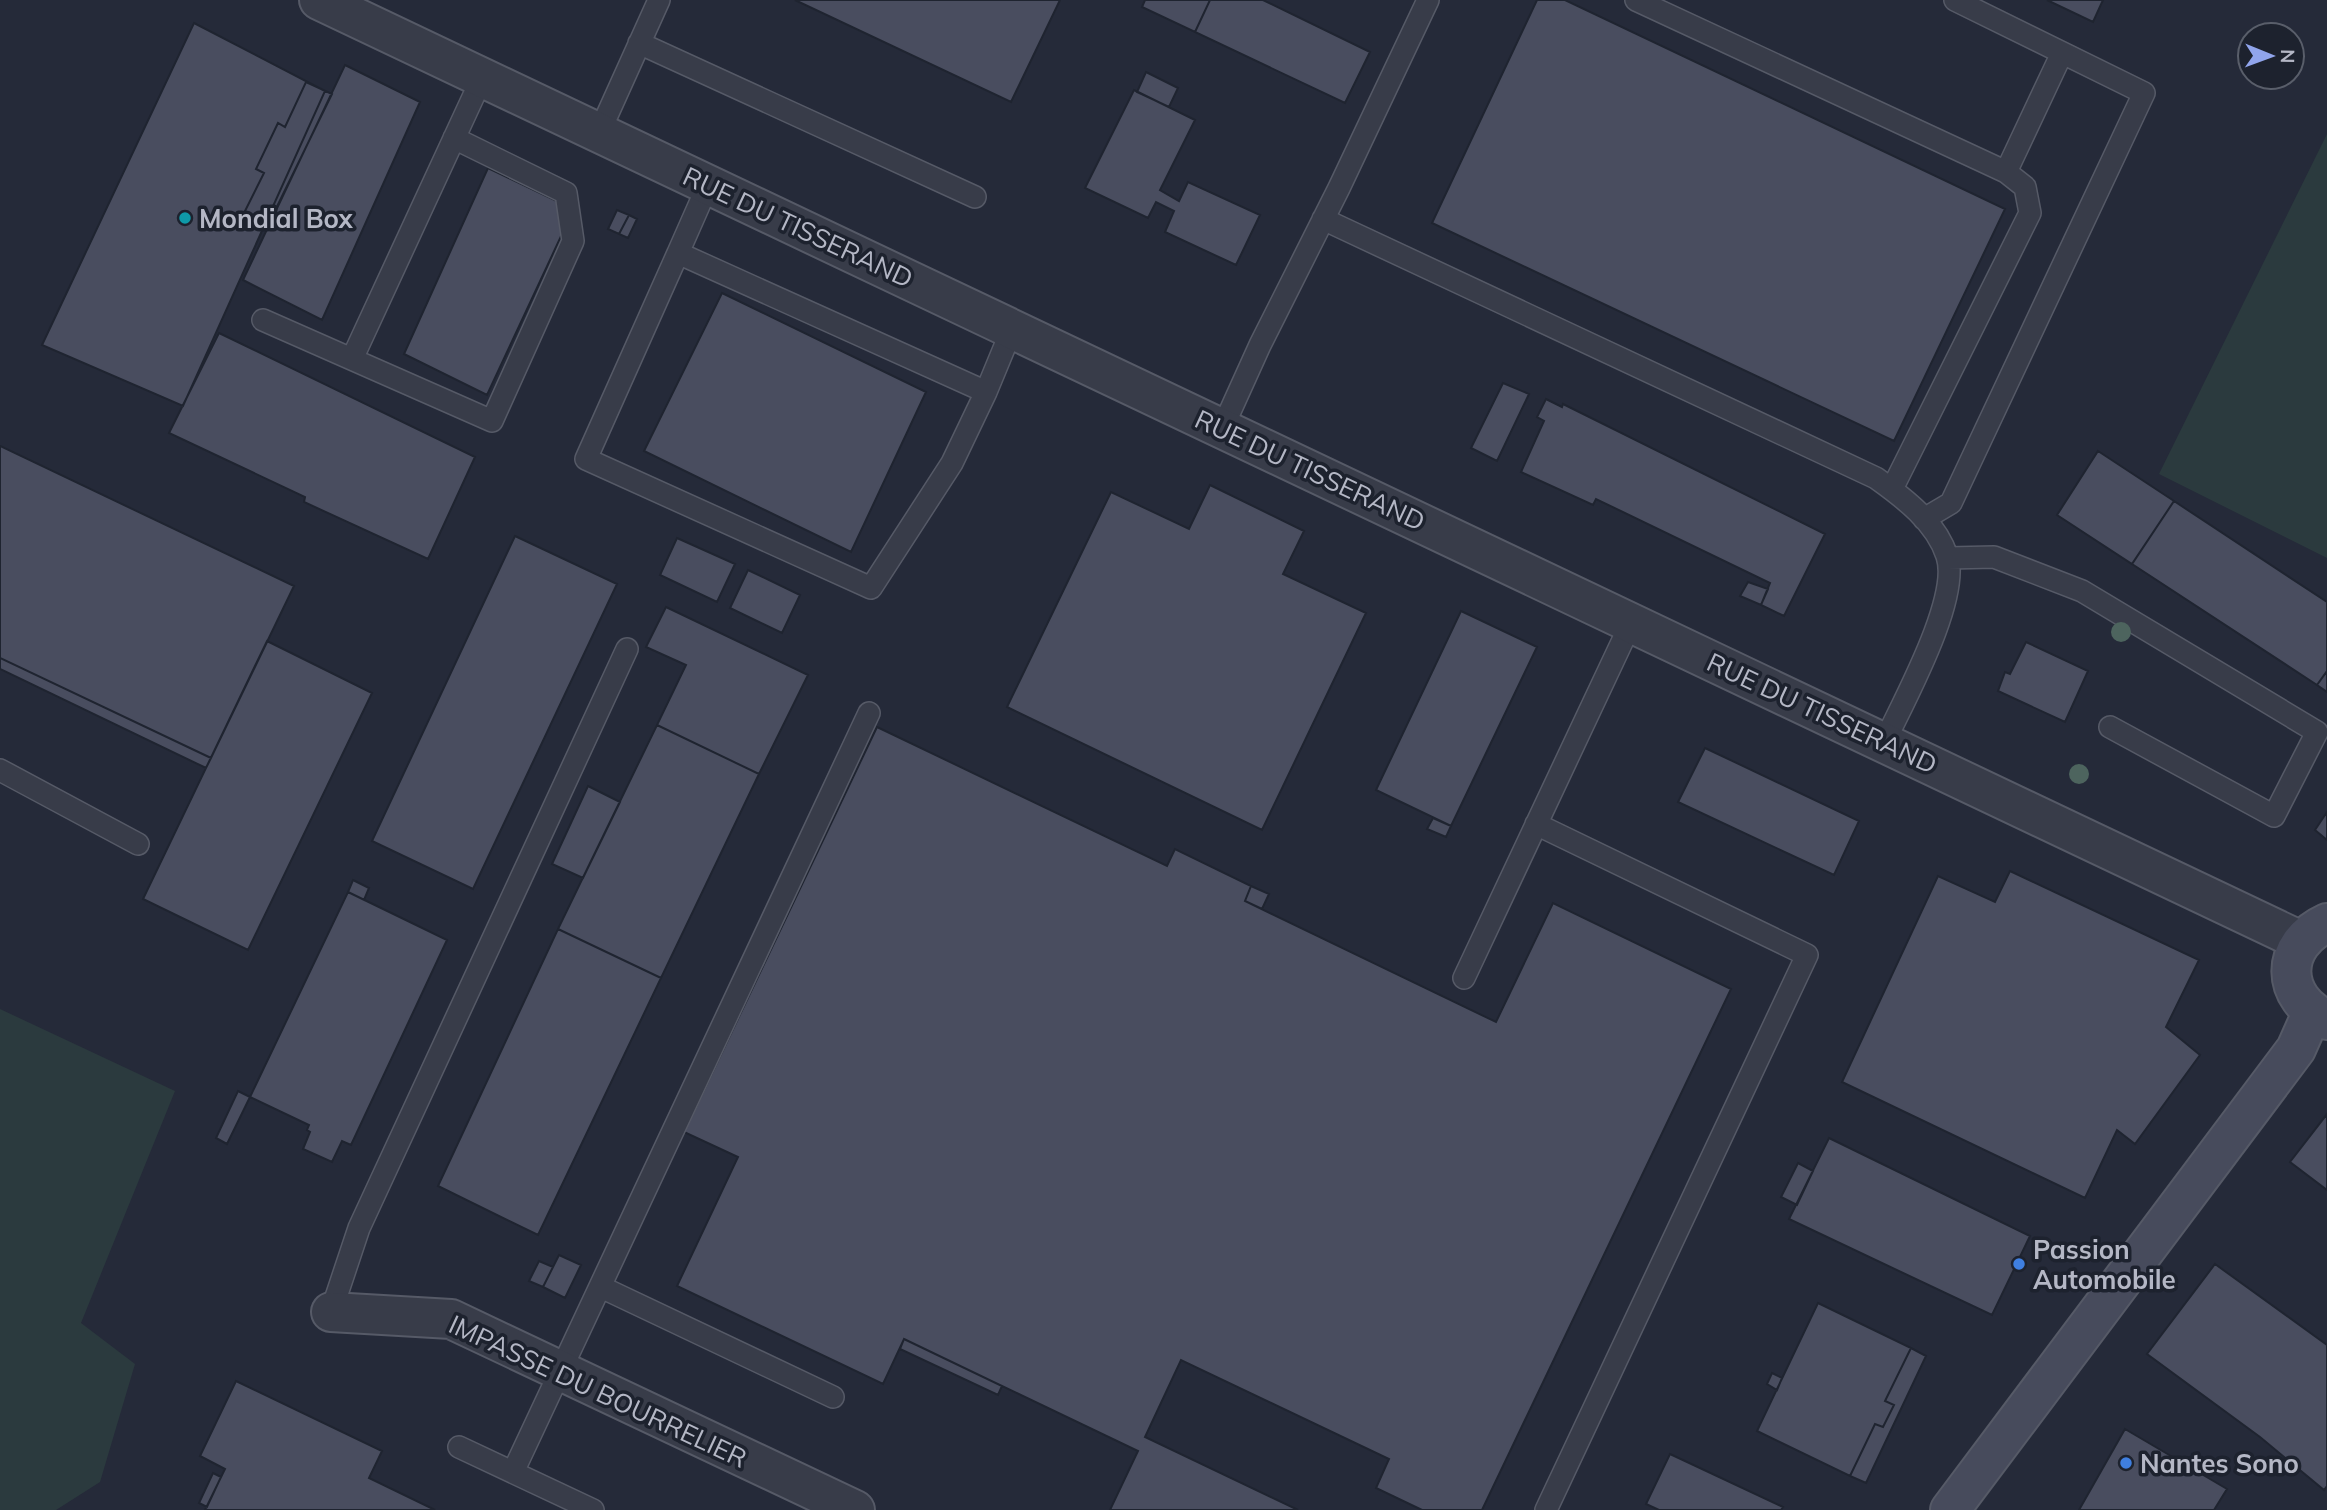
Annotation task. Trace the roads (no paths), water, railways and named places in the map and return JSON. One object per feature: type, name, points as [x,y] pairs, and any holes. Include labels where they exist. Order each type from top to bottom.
[{"type":"street","name":"RUE DU TISSERAND","points":[[318,0],[1884,743],[2314,932]]},
{"type":"street","points":[[1950,1510],[2320,1016],[2298,998],[2292,979],[2292,959],[2314,932]]},
{"type":"street","name":"IMPASSE DU BOURRELIER","points":[[331,1311],[451,1319],[855,1510]]},
{"type":"lane","points":[[598,133],[659,0]]},
{"type":"lane","points":[[1222,429],[1260,345],[1428,0]]},
{"type":"lane","points":[[1636,0],[2006,172],[2025,187],[2030,213],[1892,489]]},
{"type":"lane","points":[[1924,519],[1951,503],[2144,93],[1955,0]]},
{"type":"lane","points":[[639,43],[975,197]]},
{"type":"lane","points":[[2006,172],[2062,53]]},
{"type":"lane","points":[[352,359],[482,78]]},
{"type":"lane","points":[[263,320],[492,421],[573,241],[566,193],[454,138]]},
{"type":"lane","points":[[708,185],[586,459],[871,589],[952,463],[1013,329]]},
{"type":"lane","points":[[1323,219],[1876,478],[1905,499],[1924,519],[1948,558],[1948,592],[1938,622],[1884,743]]},
{"type":"lane","points":[[678,253],[986,392]]},
{"type":"lane","points":[[1948,558],[1994,558],[2082,591],[2317,732],[2274,816],[2110,727]]},
{"type":"lane","points":[[1464,978],[1631,623]]},
{"type":"lane","points":[[331,1311],[359,1228],[627,649]]},
{"type":"lane","points":[[513,1472],[869,713]]},
{"type":"lane","points":[[0,771],[138,844]]},
{"type":"lane","points":[[1536,824],[1807,955],[1546,1510]]},
{"type":"lane","points":[[601,1287],[833,1397]]},
{"type":"lane","points":[[459,1447],[593,1510]]},
{"type":"place","name":"Mondial Box","points":[[185,218]]},
{"type":"place","name":"Passion Automobile","points":[[2019,1264]]},
{"type":"place","name":"Nantes Sono","points":[[2126,1463]]}]
